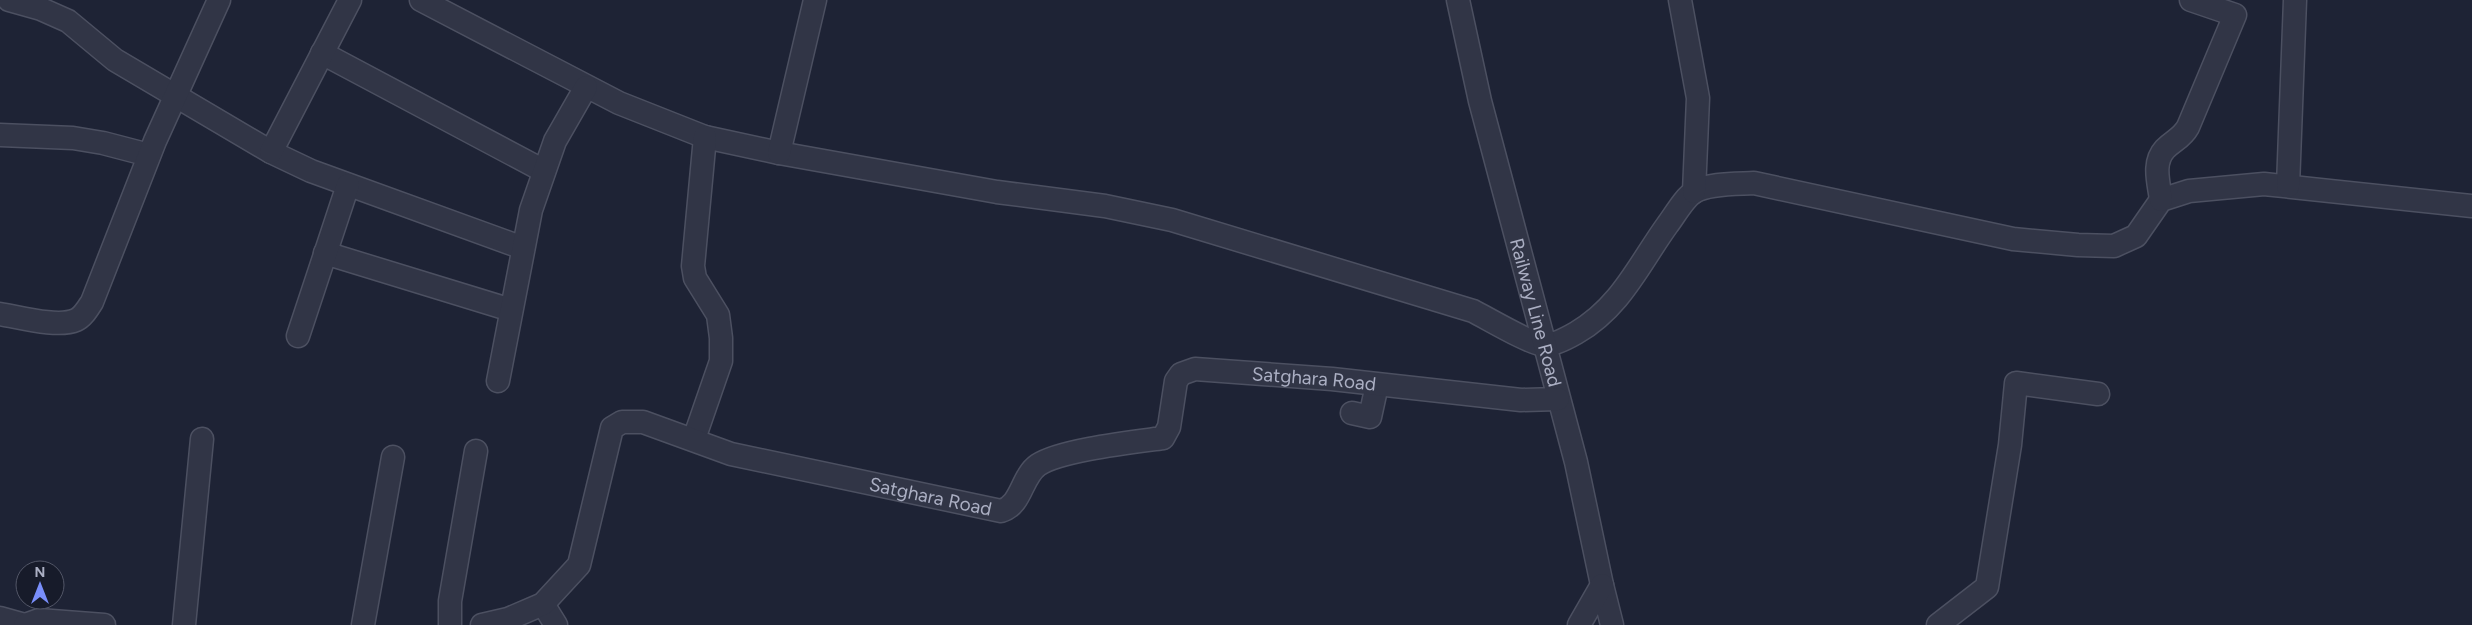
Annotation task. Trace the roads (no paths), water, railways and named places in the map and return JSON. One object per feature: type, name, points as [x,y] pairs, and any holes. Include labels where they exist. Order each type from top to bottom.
[{"type":"street","points":[[8,0],[43,5],[68,21],[115,60],[176,94],[271,152],[311,171],[523,248]]},
{"type":"street","points":[[0,314],[47,322],[64,322],[76,320],[92,302],[149,156],[219,0]]},
{"type":"street","points":[[271,152],[350,0]]},
{"type":"street","points":[[420,0],[464,21],[619,103],[705,137],[779,153],[997,192],[1105,206],[1172,220],[1473,311],[1519,335],[1545,345],[1569,337],[1584,328],[1613,305],[1636,276],[1674,215],[1694,192],[1719,186],[1754,183],[2013,239],[2114,246],[2136,236],[2161,200],[2189,191],[2264,184],[2472,206]]},
{"type":"street","points":[[779,153],[815,0]]},
{"type":"street","name":"Railway Line Road","points":[[1458,0],[1480,101],[1576,462],[1612,625]]},
{"type":"street","points":[[1680,0],[1698,98],[1694,192]]},
{"type":"street","points":[[2161,200],[2157,166],[2160,156],[2166,148],[2183,136],[2235,16],[2191,0]]},
{"type":"street","points":[[2288,186],[2295,0]]},
{"type":"street","points":[[322,54],[544,171]]},
{"type":"street","points":[[498,381],[532,210],[554,141],[586,87]]},
{"type":"street","points":[[0,135],[73,138],[103,142],[149,156]]},
{"type":"street","points":[[694,439],[721,361],[718,315],[695,278],[693,266],[705,137]]},
{"type":"street","points":[[298,336],[348,185]]},
{"type":"street","points":[[325,254],[511,310]]},
{"type":"street","name":"Satghara Road","points":[[482,625],[508,619],[543,604],[579,565],[612,428],[622,422],[643,422],[731,454],[1001,511],[1008,509],[1014,504],[1027,474],[1039,464],[1057,457],[1162,438],[1169,427],[1176,381],[1181,374],[1195,369],[1332,379],[1521,400],[1558,399]]},
{"type":"street","points":[[1938,625],[1987,587],[2010,445],[2016,383],[2098,394]]},
{"type":"street","points":[[1352,413],[1370,416],[1377,385]]},
{"type":"street","points":[[184,625],[202,439]]},
{"type":"street","points":[[450,625],[450,601],[476,451]]},
{"type":"street","points":[[363,625],[393,457]]},
{"type":"street","points":[[1579,625],[1602,585]]},
{"type":"street","points":[[543,604],[556,625]]},
{"type":"street","points":[[0,618],[25,625],[39,620],[104,625]]}]
